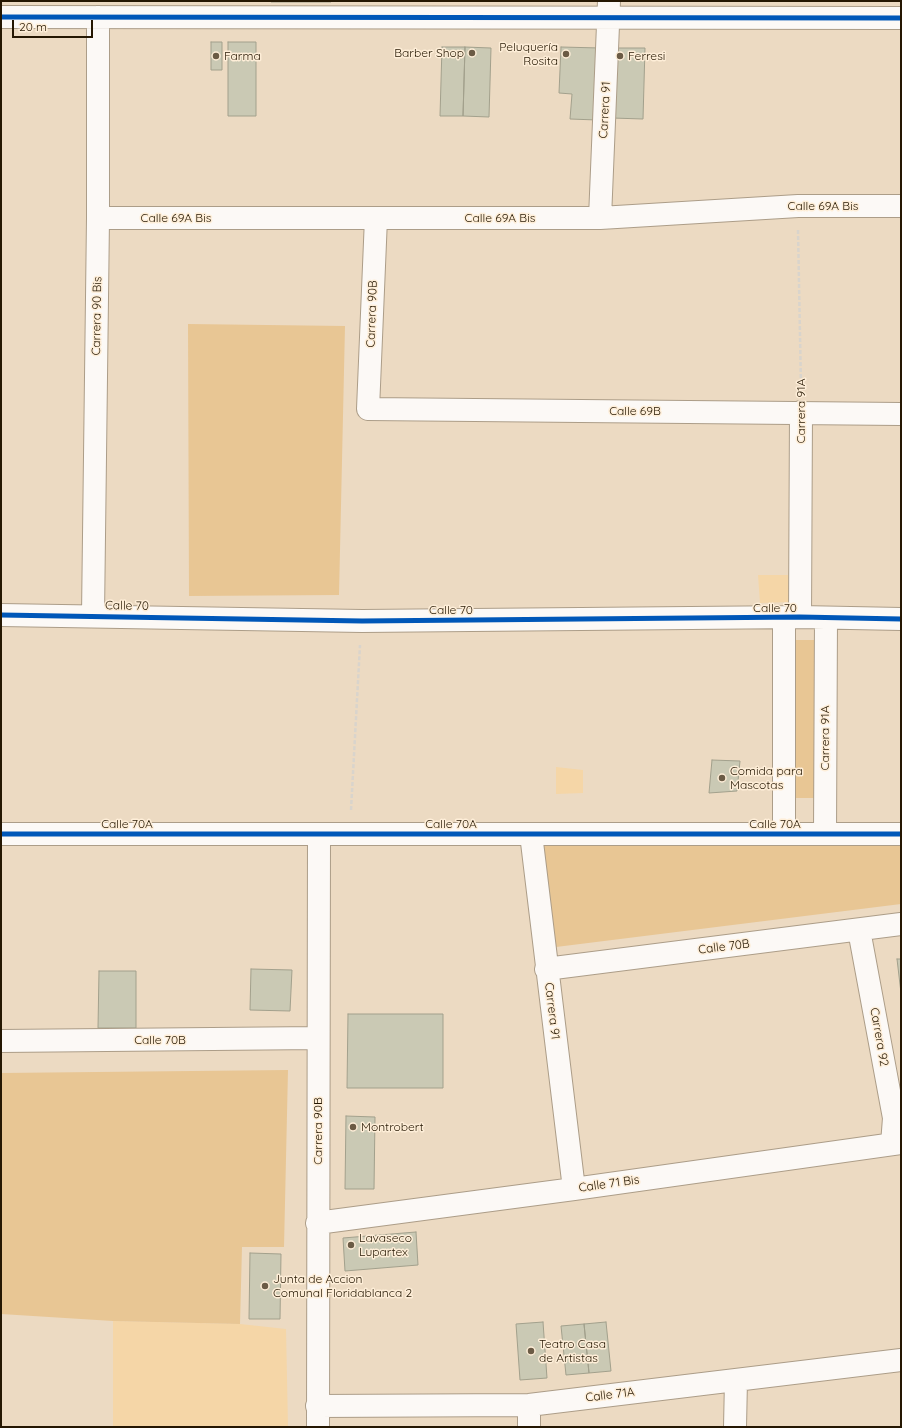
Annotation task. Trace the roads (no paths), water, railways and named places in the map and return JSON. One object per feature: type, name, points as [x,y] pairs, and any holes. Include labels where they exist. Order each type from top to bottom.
[{"type":"street","points":[[1,17],[98,17],[245,9],[829,9],[901,18]]},
{"type":"street","name":"Carrera 91","points":[[600,218],[609,9]]},
{"type":"street","name":"Carrera 90 Bis","points":[[93,615],[98,218],[98,17]]},
{"type":"street","name":"Calle 69A Bis","points":[[98,218],[600,218],[798,206],[901,206]]},
{"type":"street","name":"Carrera 90B","points":[[368,409],[376,218]]},
{"type":"street","name":"Calle 69B","points":[[368,409],[901,414]]},
{"type":"street","name":"Carrera 91A","points":[[784,834],[801,412]]},
{"type":"street","name":"Calle 70","points":[[1,615],[93,615],[362,621],[792,618],[901,619]]},
{"type":"street","name":"Carrera 91A","points":[[825,834],[826,618]]},
{"type":"street","name":"Calle 70A","points":[[1,834],[901,834]]},
{"type":"street","name":"Carrera 90B","points":[[318,834],[318,1417]]},
{"type":"street","name":"Carrera 91","points":[[531,834],[546,969],[574,1189]]},
{"type":"street","name":"Calle 70B","points":[[546,969],[901,924]]},
{"type":"street","name":"Carrera 92","points":[[859,930],[894,1118],[896,1144]]},
{"type":"street","name":"Calle 70B","points":[[1,1041],[318,1038]]},
{"type":"street","name":"Calle 71 Bis","points":[[318,1222],[574,1189],[896,1144]]},
{"type":"street","name":"Calle 71A","points":[[318,1417],[529,1405],[901,1360]]},
{"type":"street","points":[[735,1427],[736,1380]]},
{"type":"street","points":[[529,1405],[529,1427]]},
{"type":"place","name":"Barber Shop","points":[[472,53]]},
{"type":"place","name":"Peluquería Rosita","points":[[566,54]]},
{"type":"place","name":"Farma","points":[[216,56]]},
{"type":"place","name":"Ferresi","points":[[620,56]]},
{"type":"place","name":"Comida para Mascotas","points":[[722,778]]},
{"type":"place","name":"Montrobert","points":[[353,1127]]},
{"type":"place","name":"Lavaseco Lupartex","points":[[351,1245]]},
{"type":"place","name":"Junta de Accion Comunal Floridablanca 2","points":[[265,1286]]},
{"type":"place","name":"Teatro Casa de Artistas","points":[[531,1351]]}]
